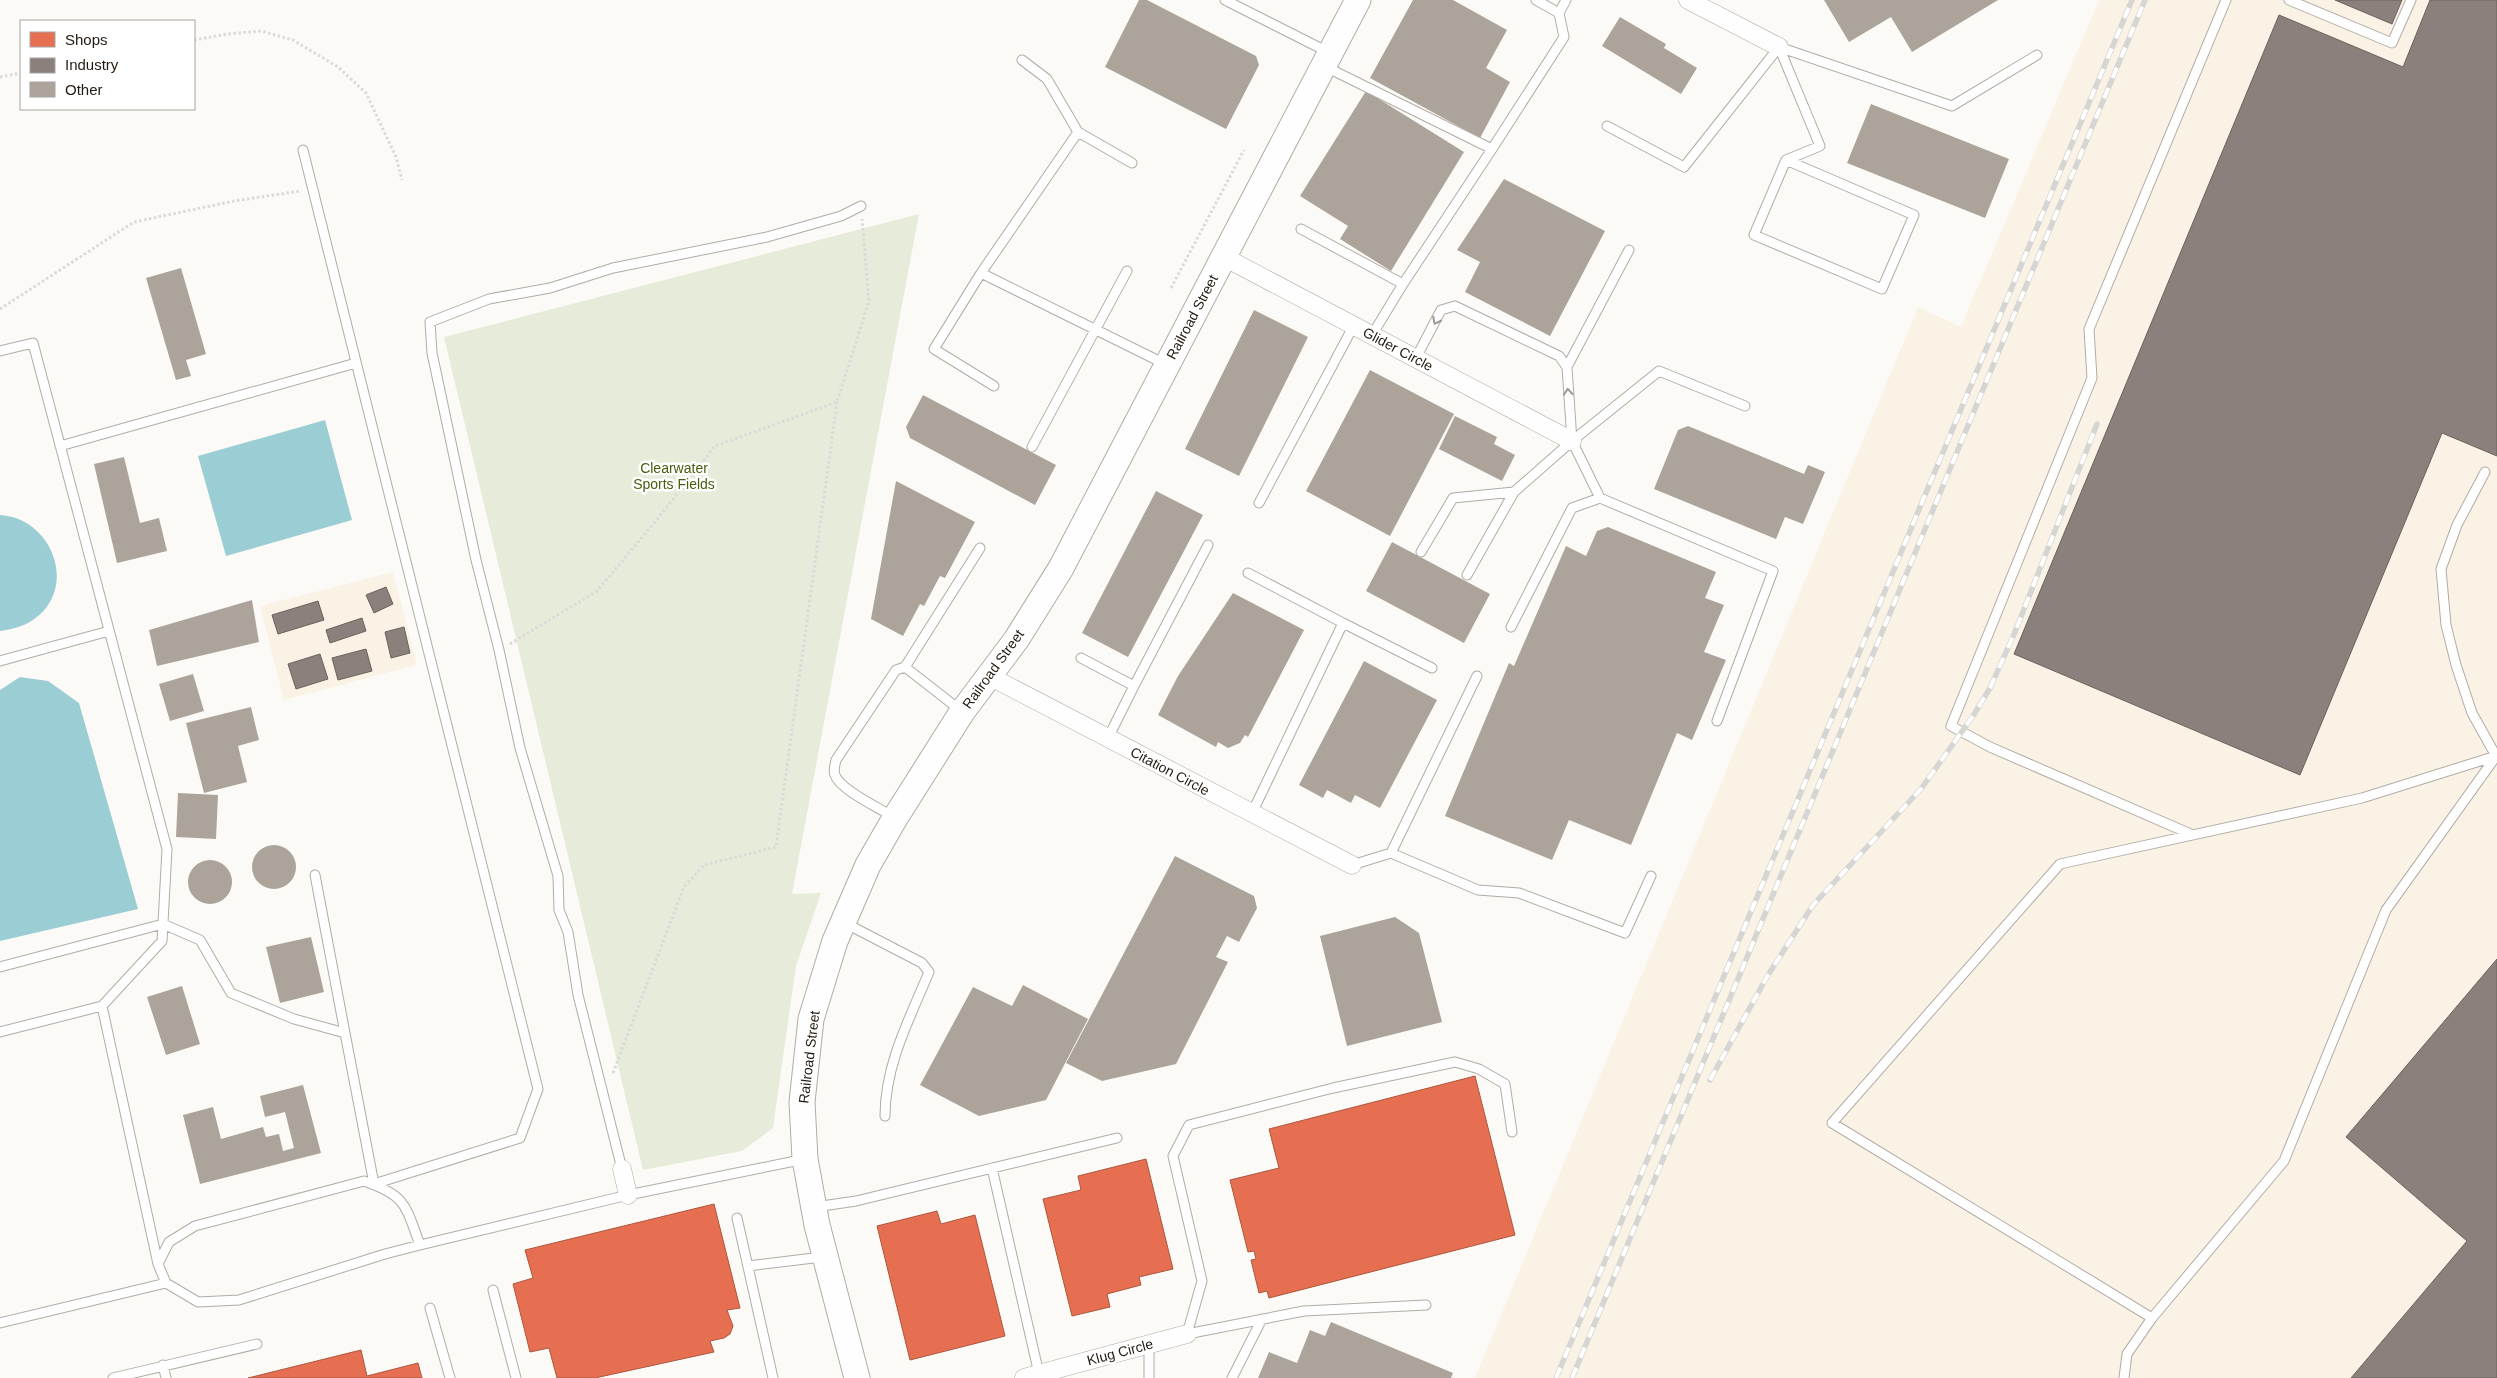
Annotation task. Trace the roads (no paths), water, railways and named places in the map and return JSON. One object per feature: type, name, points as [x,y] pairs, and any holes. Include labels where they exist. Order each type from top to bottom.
[{"type":"main road","name":"Railroad Street","points":[[856,1378],[814,1207],[805,1159],[802,1102],[811,1019],[835,941],[868,864],[895,818],[962,712],[1016,640],[1060,568],[1358,0]]},
{"type":"street","points":[[1688,0],[1779,47]]},
{"type":"street","name":"Glider Circle","points":[[1224,257],[1572,441]]},
{"type":"street","name":"Citation Circle","points":[[989,676],[1352,865]]},
{"type":"street","points":[[622,1169],[628,1195]]},
{"type":"street","name":"Klug Circle","points":[[1032,1376],[1187,1334]]},
{"type":"lane","points":[[1225,0],[1327,59],[1492,148]]},
{"type":"lane","points":[[1536,0],[1559,13]]},
{"type":"lane","points":[[1372,335],[1403,284],[1564,37],[1559,13],[1566,0]]},
{"type":"lane","points":[[2194,835],[1990,747],[1951,726],[2092,378],[2088,329],[2226,0]]},
{"type":"lane","points":[[2289,0],[2392,43],[2411,0]]},
{"type":"lane","points":[[1779,47],[1952,106],[2036,55]]},
{"type":"lane","points":[[1607,126],[1684,167],[1779,47]]},
{"type":"lane","points":[[1779,47],[1820,146],[1786,160],[1754,235],[1882,289],[1914,214],[1786,160]]},
{"type":"lane","points":[[1022,60],[1047,79],[1078,132],[1132,163]]},
{"type":"lane","points":[[994,386],[934,350],[981,273],[1078,132]]},
{"type":"lane","points":[[303,150],[538,1089],[520,1138],[374,1184]]},
{"type":"lane","points":[[622,1169],[578,995],[568,932],[559,910],[558,876],[520,748],[499,650],[476,560],[432,353],[430,322],[490,299],[550,288],[612,268],[767,237],[841,216],[861,206]]},
{"type":"lane","points":[[1301,229],[1403,284]]},
{"type":"lane","points":[[1629,250],[1567,367],[1572,441],[1600,498],[1773,571],[1717,721]]},
{"type":"lane","points":[[1032,447],[1127,271]]},
{"type":"lane","points":[[981,273],[1167,365]]},
{"type":"lane","points":[[1416,358],[1441,310],[1455,306],[1558,356],[1567,367]]},
{"type":"lane","points":[[1259,502],[1354,325]]},
{"type":"lane","points":[[0,351],[32,343],[167,849],[162,941],[102,1006],[0,1032]]},
{"type":"lane","points":[[60,446],[356,363]]},
{"type":"lane","points":[[1468,575],[1514,492],[1572,441],[1659,371],[1745,406]]},
{"type":"lane","points":[[2485,472],[2457,525],[2441,569],[2446,625],[2456,665],[2472,713],[2497,755]]},
{"type":"lane","points":[[1421,552],[1453,498],[1514,492]]},
{"type":"lane","points":[[1511,627],[1572,508],[1600,498]]},
{"type":"lane","points":[[1108,738],[1208,545]]},
{"type":"lane","points":[[895,818],[846,788],[838,780],[834,767],[836,760],[896,670],[905,667],[980,548]]},
{"type":"lane","points":[[1248,573],[1432,668]]},
{"type":"lane","points":[[1252,813],[1343,623]]},
{"type":"lane","points":[[0,661],[110,632]]},
{"type":"lane","points":[[1081,658],[1134,686]]},
{"type":"lane","points":[[905,667],[962,712]]},
{"type":"lane","points":[[1391,853],[1477,676]]},
{"type":"lane","points":[[2152,1318],[1832,1123],[2060,864],[2362,798],[2497,755]]},
{"type":"lane","points":[[2124,1378],[2127,1354],[2152,1318],[2284,1161],[2386,910],[2497,755]]},
{"type":"lane","points":[[1352,865],[1391,853],[1478,890],[1519,893],[1625,933],[1651,876]]},
{"type":"lane","points":[[315,875],[374,1184]]},
{"type":"lane","points":[[843,922],[922,963],[929,972],[895,1053],[886,1092],[885,1116]]},
{"type":"lane","points":[[0,967],[163,924],[200,940],[232,993],[294,1019],[345,1033]]},
{"type":"lane","points":[[102,1006],[158,1264],[166,1283],[198,1302],[239,1300],[385,1254],[420,1245],[628,1195],[805,1159]]},
{"type":"lane","points":[[1426,1305],[1304,1311],[1187,1334],[1202,1281],[1173,1156],[1189,1125],[1333,1088],[1455,1062],[1479,1069],[1505,1084],[1512,1132]]},
{"type":"lane","points":[[814,1207],[856,1201],[1117,1138]]},
{"type":"lane","points":[[992,1168],[1032,1376]]},
{"type":"lane","points":[[158,1264],[168,1242],[195,1226],[364,1181],[388,1189],[404,1202],[420,1245]]},
{"type":"lane","points":[[738,1218],[773,1378]]},
{"type":"lane","points":[[748,1266],[825,1256]]},
{"type":"lane","points":[[0,1324],[166,1283]]},
{"type":"lane","points":[[493,1290],[516,1378]]},
{"type":"lane","points":[[430,1308],[450,1378]]},
{"type":"lane","points":[[1232,1378],[1262,1319]]},
{"type":"lane","points":[[113,1378],[257,1344]]},
{"type":"lane","points":[[1149,1344],[1149,1378]]},
{"type":"lane","points":[[163,1365],[166,1378]]},
{"type":"water","points":[[325,420],[352,520],[226,556],[198,456]]},
{"type":"water","points":[[0,515],[19,519],[34,528],[46,541],[54,557],[57,574],[55,591],[47,607],[33,620],[17,627],[0,631]]},
{"type":"water","points":[[20,677],[48,681],[79,703],[138,909],[0,941],[0,690]]},
{"type":"railway","points":[[1556,1378],[2132,0]]},
{"type":"railway","points":[[1572,1378],[2145,0]]},
{"type":"railway","points":[[1710,1080],[1768,975],[1813,905],[1921,789],[1973,716],[1990,688],[2015,632],[2097,424]]},
{"type":"park label","name":"Clearwater Sports Fields","points":[[674,476]]}]
